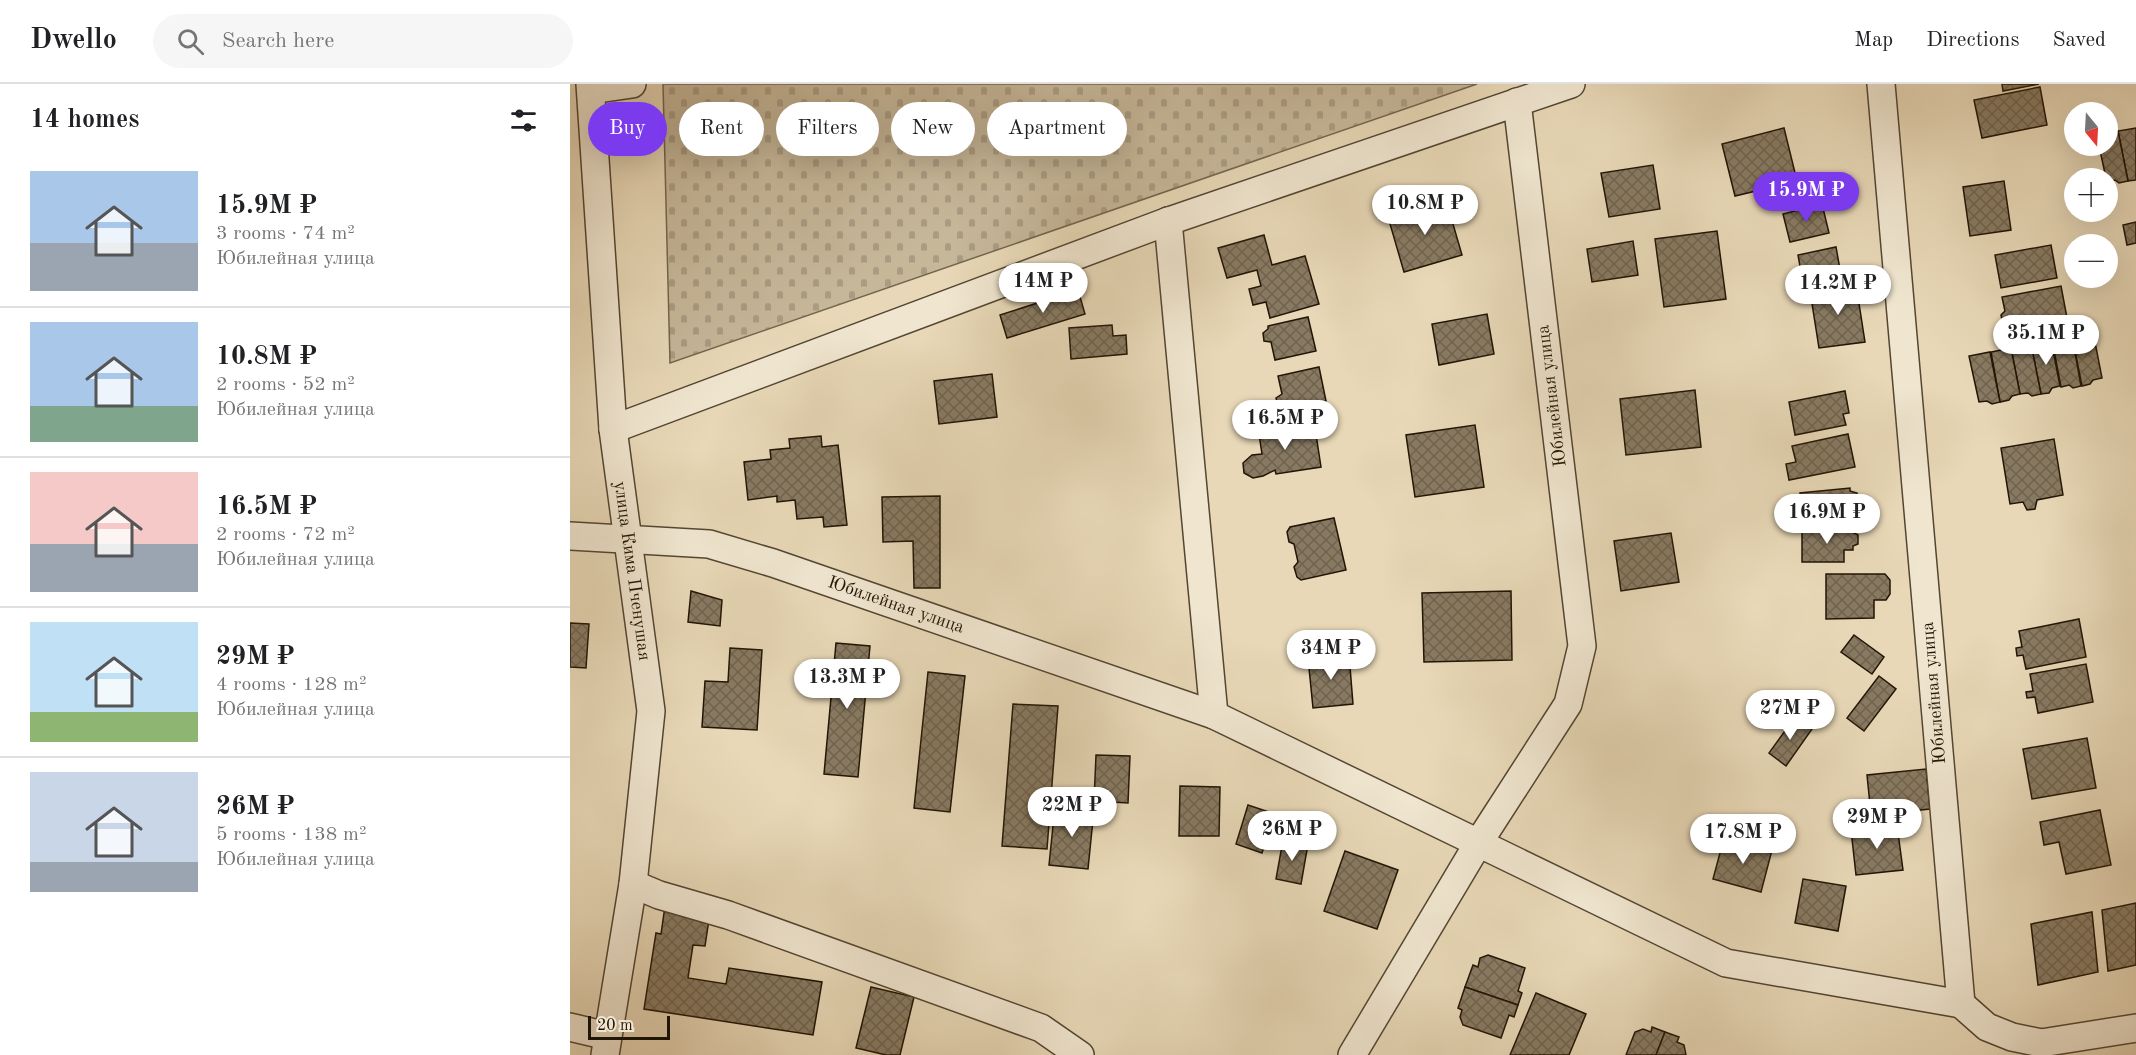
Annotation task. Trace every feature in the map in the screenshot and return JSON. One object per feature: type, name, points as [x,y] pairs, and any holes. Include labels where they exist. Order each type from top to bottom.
[{"type":"street","points":[[590,87],[632,84]]},
{"type":"street","points":[[613,429],[1168,221],[1571,84]]},
{"type":"street","name":"Юбилейная улица","points":[[570,536],[709,544],[773,563],[1214,715],[1726,963],[1961,1004],[1881,84]]},
{"type":"street","name":"улица Кима Пченушая","points":[[590,87],[613,429],[651,711],[633,884],[606,1045]]},
{"type":"street","name":"Юбилейная улица","points":[[1479,842],[1568,704],[1582,646],[1517,102]]},
{"type":"street","points":[[1168,221],[1214,715]]},
{"type":"street","points":[[1352,1055],[1479,842]]},
{"type":"street","points":[[633,884],[658,895],[728,915],[1041,1028],[1080,1055]]},
{"type":"street","points":[[1961,1004],[1987,1027],[2012,1037],[2041,1043],[2136,1028]]},
{"type":"street","points":[[570,1027],[606,1045]]},
{"type":"green space","points":[[663,84],[1477,84],[670,363],[665,156],[667,156],[667,102],[663,102]]},
{"type":"building","points":[[2002,84],[2039,84],[2003,91]]},
{"type":"building","points":[[2040,87],[2047,125],[1982,138],[1974,100]]},
{"type":"building","points":[[1784,128],[1797,181],[1735,196],[1722,144]]},
{"type":"building","points":[[2136,128],[2136,180],[2128,181],[2118,131]]},
{"type":"building","points":[[2118,131],[2128,181],[2118,182],[2118,168],[2104,168],[2101,156],[2118,156]]},
{"type":"building","points":[[1653,165],[1660,209],[1609,217],[1601,173]]},
{"type":"building","points":[[2004,181],[2011,230],[1970,236],[1963,187]]},
{"type":"building","points":[[1446,200],[1462,255],[1404,272],[1388,217]]},
{"type":"building","points":[[1822,204],[1829,233],[1790,242],[1783,214]]},
{"type":"building","points":[[2136,222],[2136,243],[2127,245],[2123,225]]},
{"type":"building","points":[[1717,231],[1726,299],[1664,307],[1655,239]]},
{"type":"building","points":[[1264,235],[1272,265],[1305,256],[1319,304],[1270,318],[1266,302],[1253,305],[1249,289],[1261,286],[1257,270],[1227,278],[1218,248]]},
{"type":"building","points":[[1633,241],[1638,275],[1592,282],[1587,249]]},
{"type":"building","points":[[2051,245],[2057,278],[2001,288],[1995,255]]},
{"type":"building","points":[[1836,247],[1841,275],[1803,283],[1798,255]]},
{"type":"building","points":[[1856,284],[1865,342],[1819,348],[1810,291]]},
{"type":"building","points":[[2061,286],[2067,318],[2008,329],[2003,326],[2001,315],[2005,311],[2002,297]]},
{"type":"building","points":[[1078,290],[1085,314],[1007,338],[1000,315]]},
{"type":"building","points":[[1487,314],[1494,354],[1439,365],[1432,324]]},
{"type":"building","points":[[1308,317],[1316,351],[1275,360],[1271,342],[1264,341],[1263,333],[1268,326]]},
{"type":"building","points":[[1112,325],[1113,336],[1126,335],[1127,354],[1071,359],[1069,328]]},
{"type":"building","points":[[2093,332],[2102,378],[2082,386],[2072,336]]},
{"type":"building","points":[[2072,336],[2081,386],[2061,387],[2052,340]]},
{"type":"building","points":[[2051,340],[2060,386],[2052,388],[2049,393],[2041,394],[2031,344]]},
{"type":"building","points":[[2031,344],[2041,394],[2032,396],[2028,393],[2020,394],[2011,348]]},
{"type":"building","points":[[2011,348],[2020,394],[2000,402],[1991,352]]},
{"type":"building","points":[[1990,352],[2000,402],[1992,404],[1987,401],[1979,402],[1969,356]]},
{"type":"building","points":[[1319,367],[1326,401],[1285,410],[1285,407],[1278,405],[1276,398],[1282,394],[1278,376]]},
{"type":"building","points":[[992,374],[997,417],[939,424],[934,381]]},
{"type":"building","points":[[1695,390],[1701,447],[1626,455],[1620,399]]},
{"type":"building","points":[[1845,391],[1849,413],[1843,414],[1846,425],[1795,435],[1789,402]]},
{"type":"building","points":[[1314,421],[1321,467],[1276,474],[1275,470],[1253,478],[1244,473],[1243,463],[1252,455],[1262,454],[1259,434],[1269,432],[1269,428]]},
{"type":"building","points":[[1475,425],[1484,487],[1415,497],[1406,435]]},
{"type":"building","points":[[1848,434],[1855,467],[1789,480],[1786,464],[1796,462],[1792,446]]},
{"type":"building","points":[[821,436],[822,447],[838,445],[847,525],[824,527],[823,517],[797,519],[795,500],[777,502],[777,496],[748,500],[744,462],[771,459],[770,450],[790,448],[789,439]]},
{"type":"building","points":[[2054,439],[2063,495],[2037,500],[2035,509],[2027,510],[2023,502],[2010,504],[2001,448]]},
{"type":"building","points":[[1850,488],[1850,491],[1857,493],[1858,501],[1852,504],[1852,508],[1844,509],[1845,520],[1804,525],[1800,493]]},
{"type":"building","points":[[940,496],[940,588],[914,588],[913,541],[883,542],[882,497]]},
{"type":"building","points":[[1334,518],[1346,570],[1301,580],[1297,577],[1294,567],[1298,562],[1294,544],[1289,542],[1287,532],[1290,527]]},
{"type":"building","points":[[1852,529],[1852,532],[1858,535],[1858,544],[1853,546],[1853,550],[1844,550],[1844,562],[1802,562],[1802,530]]},
{"type":"building","points":[[1671,533],[1679,582],[1621,591],[1614,541]]},
{"type":"building","points":[[1826,574],[1885,574],[1890,580],[1890,594],[1886,600],[1874,600],[1874,618],[1826,619]]},
{"type":"building","points":[[691,591],[722,600],[720,626],[688,622]]},
{"type":"building","points":[[1511,591],[1512,660],[1424,662],[1422,593]]},
{"type":"building","points":[[2079,619],[2086,657],[2026,669],[2023,655],[2017,656],[2016,648],[2022,647],[2019,631]]},
{"type":"building","points":[[570,623],[589,624],[586,668],[570,667]]},
{"type":"building","points":[[1854,635],[1884,657],[1872,674],[1841,652]]},
{"type":"building","points":[[836,643],[870,646],[858,777],[824,774]]},
{"type":"building","points":[[730,648],[762,650],[757,730],[702,727],[705,681],[728,682]]},
{"type":"building","points":[[1349,654],[1353,704],[1313,708],[1308,658]]},
{"type":"building","points":[[2086,664],[2093,702],[2038,713],[2035,697],[2027,698],[2026,692],[2033,691],[2030,674]]},
{"type":"building","points":[[928,672],[965,676],[950,812],[914,808]]},
{"type":"building","points":[[1879,676],[1896,689],[1864,731],[1847,718]]},
{"type":"building","points":[[1013,704],[1058,706],[1047,849],[1002,846]]},
{"type":"building","points":[[1795,717],[1812,729],[1786,766],[1769,753]]},
{"type":"building","points":[[2087,738],[2096,788],[2032,799],[2023,749]]},
{"type":"building","points":[[1096,755],[1130,756],[1128,803],[1094,801]]},
{"type":"building","points":[[1926,769],[1930,809],[1871,815],[1867,775]]},
{"type":"building","points":[[1180,786],[1220,787],[1219,836],[1179,836]]},
{"type":"building","points":[[1248,805],[1275,814],[1262,853],[1236,844]]},
{"type":"building","points":[[1055,806],[1094,810],[1088,869],[1049,865]]},
{"type":"building","points":[[2100,810],[2111,865],[2066,874],[2059,842],[2044,845],[2040,822]]},
{"type":"building","points":[[1897,825],[1903,870],[1856,875],[1851,830]]},
{"type":"building","points":[[1724,838],[1772,850],[1761,892],[1713,879]]},
{"type":"building","points":[[1283,840],[1308,844],[1301,884],[1276,879]]},
{"type":"building","points":[[1345,851],[1398,870],[1377,929],[1324,911]]},
{"type":"building","points":[[1803,879],[1846,886],[1838,931],[1795,923]]},
{"type":"building","points":[[2136,903],[2136,965],[2108,971],[2102,910]]},
{"type":"building","points":[[665,906],[710,913],[705,946],[693,945],[688,978],[726,984],[729,968],[822,982],[813,1035],[644,1009],[656,933],[661,934]]},
{"type":"building","points":[[2092,912],[2098,972],[2038,985],[2031,924]]},
{"type":"building","points":[[1488,955],[1525,968],[1518,991],[1522,993],[1518,1005],[1465,987],[1473,965],[1478,967],[1480,958]]},
{"type":"building","points":[[871,987],[914,997],[900,1055],[886,1055],[856,1048]]},
{"type":"building","points":[[1465,987],[1518,1005],[1514,1017],[1509,1015],[1501,1038],[1463,1025],[1460,1017],[1462,1010],[1458,1008]]},
{"type":"building","points":[[1536,993],[1586,1014],[1569,1055],[1510,1055]]},
{"type":"building","points":[[1652,1027],[1665,1032],[1656,1055],[1626,1055],[1635,1032],[1643,1029],[1651,1032]]},
{"type":"building","points":[[1665,1032],[1679,1037],[1677,1042],[1684,1045],[1686,1055],[1656,1055]]}]
